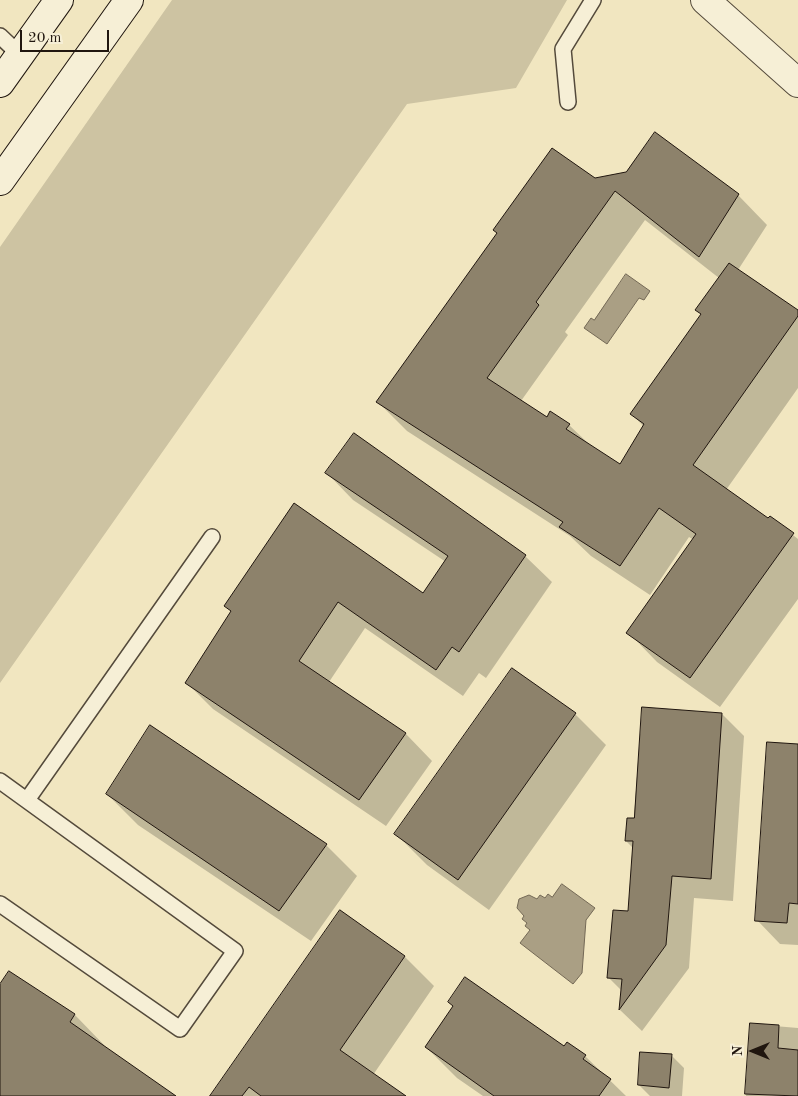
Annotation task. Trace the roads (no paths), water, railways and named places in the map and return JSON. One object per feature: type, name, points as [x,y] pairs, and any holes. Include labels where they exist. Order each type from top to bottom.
[{"type":"main road","points":[[0,83],[60,0]]},
{"type":"main road","points":[[0,180],[129,0]]},
{"type":"main road","points":[[705,0],[798,83]]},
{"type":"lane","points":[[568,102],[563,49],[593,0]]},
{"type":"lane","points":[[0,36],[20,55]]},
{"type":"lane","points":[[27,800],[212,537]]},
{"type":"lane","points":[[0,781],[235,951],[180,1029],[0,904]]}]
